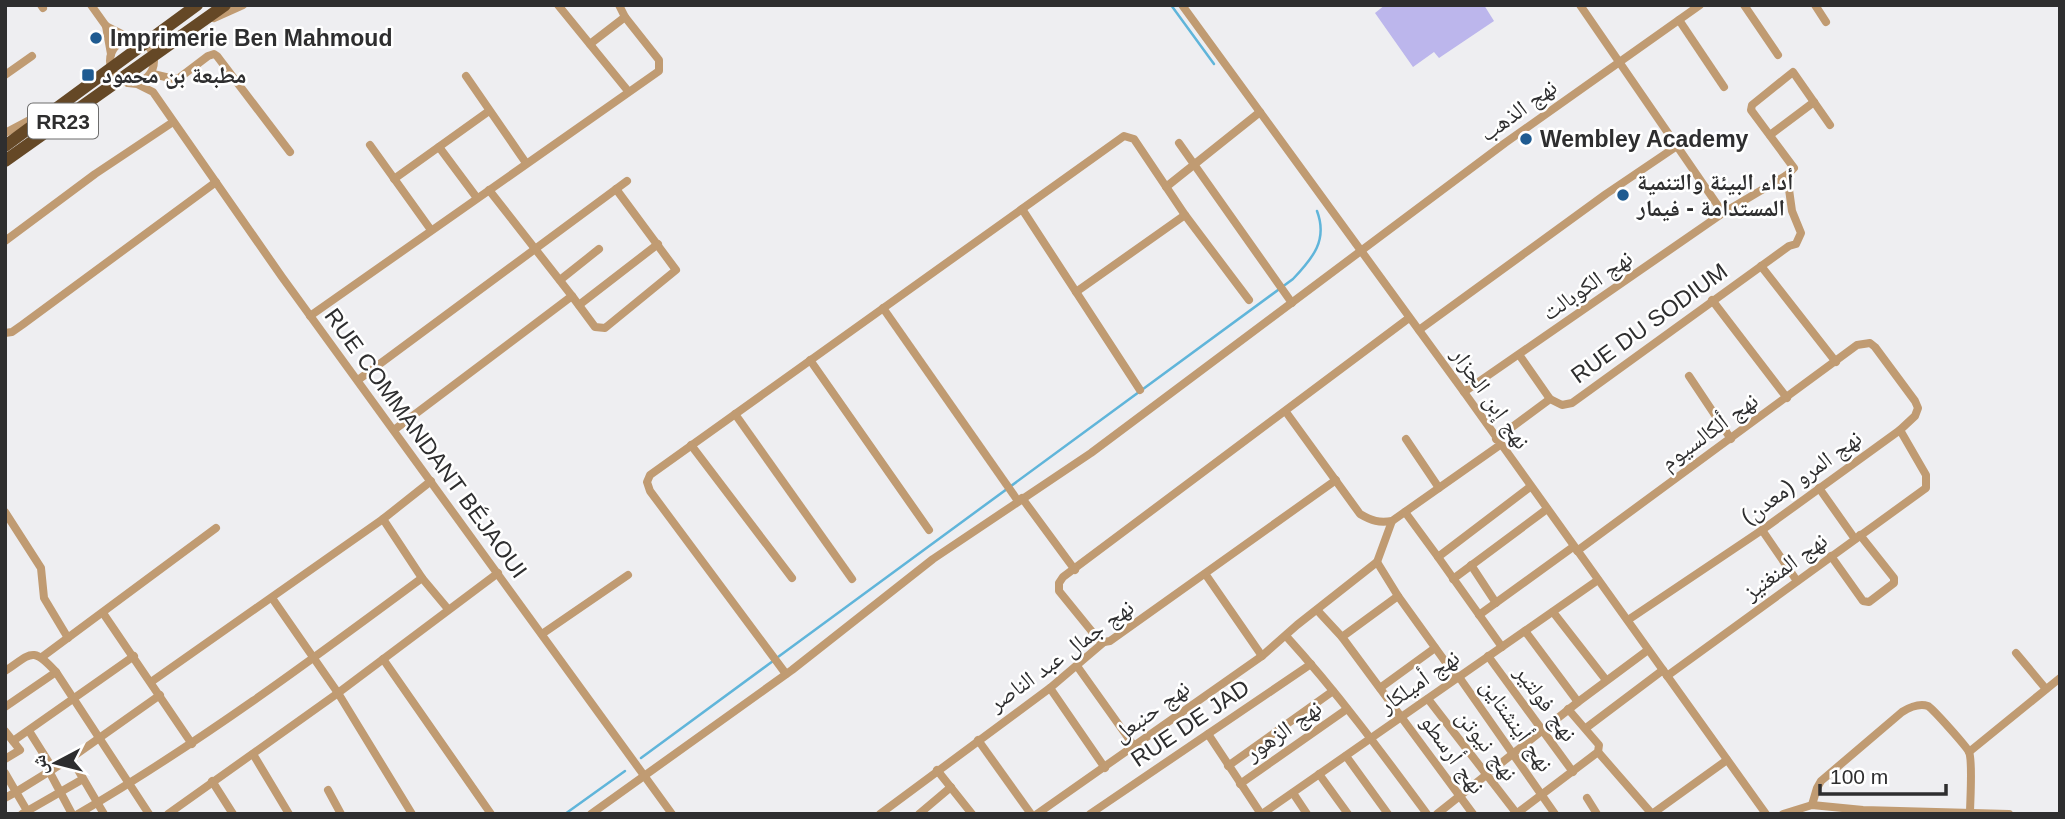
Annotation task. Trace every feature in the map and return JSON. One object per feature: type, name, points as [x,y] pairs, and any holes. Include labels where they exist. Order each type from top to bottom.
[{"type":"highway","name":"RR23","points":[[5,161],[125,81],[154,65],[201,22],[225,5]]},
{"type":"highway","name":"RR23","points":[[5,146],[196,6]]},
{"type":"street","points":[[201,22],[243,5]]},
{"type":"street","points":[[558,5],[628,91]]},
{"type":"street","points":[[310,316],[659,71],[659,60],[625,17],[620,5]]},
{"type":"street","name":"نهج إبن الجزار","points":[[1182,5],[1464,392],[1766,814]]},
{"type":"street","points":[[1580,5],[1721,209]]},
{"type":"street","points":[[1745,5],[1778,55]]},
{"type":"street","points":[[1815,5],[1826,22]]},
{"type":"street","points":[[93,6],[106,26],[111,68],[125,81],[153,92],[154,65],[145,43],[106,26]]},
{"type":"street","name":"نهج الذهب","points":[[591,814],[786,674],[933,559],[1091,453],[1360,250],[1695,7]]},
{"type":"street","points":[[590,44],[625,17]]},
{"type":"street","points":[[1679,20],[1724,87]]},
{"type":"street","points":[[111,54],[119,43],[131,39]]},
{"type":"street","points":[[154,65],[179,78],[214,54],[290,152]]},
{"type":"street","points":[[5,75],[32,56]]},
{"type":"street","points":[[1787,174],[1794,167],[1750,107],[1793,72],[1830,125]]},
{"type":"street","points":[[466,76],[526,163]]},
{"type":"street","name":"RUE COMMANDANT BÉJAOUI","points":[[153,92],[310,316],[672,814]]},
{"type":"street","points":[[5,133],[67,102]]},
{"type":"street","points":[[1770,135],[1814,102]]},
{"type":"street","points":[[394,180],[489,111]]},
{"type":"street","points":[[1166,187],[1260,112]]},
{"type":"street","points":[[5,241],[95,174],[173,122]]},
{"type":"street","points":[[786,674],[650,491],[647,482],[650,475],[1124,136],[1134,139],[1185,215],[1249,300]]},
{"type":"street","points":[[1179,142],[1292,303]]},
{"type":"street","points":[[370,145],[431,230]]},
{"type":"street","points":[[1419,330],[1606,194],[1678,146]]},
{"type":"street","points":[[439,147],[477,198]]},
{"type":"street","name":"نهج الكوبالت","points":[[1464,392],[1520,356],[1721,209],[1787,174]]},
{"type":"street","name":"RUE DU SODIUM","points":[[1392,521],[1498,442],[1550,399],[1562,405],[1572,403],[1712,300],[1789,246],[1796,244],[1801,233],[1792,211],[1787,174]]},
{"type":"street","points":[[358,380],[627,181]]},
{"type":"street","points":[[5,333],[22,325],[216,182]]},
{"type":"street","points":[[489,190],[595,327],[605,328],[676,270],[616,189]]},
{"type":"street","points":[[1022,209],[1140,390]]},
{"type":"street","points":[[1076,292],[1185,215]]},
{"type":"street","points":[[579,305],[658,244]]},
{"type":"street","points":[[560,280],[599,249]]},
{"type":"street","points":[[1760,266],[1836,362]]},
{"type":"street","points":[[394,430],[572,296]]},
{"type":"street","points":[[1712,300],[1787,398]]},
{"type":"street","points":[[883,308],[1008,487],[1075,570]]},
{"type":"street","points":[[1104,642],[1098,639],[1059,591],[1059,583],[1063,577],[1409,318]]},
{"type":"street","name":"نهج ألكالسيوم","points":[[1479,615],[1731,439],[1863,342]]},
{"type":"street","name":"نهج المرو (معدن)","points":[[1628,620],[1762,530],[1900,430],[1915,416],[1918,408],[1875,347],[1863,342]]},
{"type":"street","points":[[1520,356],[1550,399]]},
{"type":"street","points":[[810,360],[929,530]]},
{"type":"street","points":[[1689,376],[1731,439]]},
{"type":"street","points":[[1286,412],[1360,514],[1372,521],[1392,521],[1377,562]]},
{"type":"street","points":[[735,414],[852,579]]},
{"type":"street","name":"نهج المنغنيز","points":[[1586,728],[1926,488],[1926,475],[1900,430]]},
{"type":"street","points":[[1406,439],[1438,488]]},
{"type":"street","points":[[691,445],[792,578]]},
{"type":"street","name":"نهج جمال عبد الناصر","points":[[882,813],[1050,688],[1104,642],[1110,641],[1206,575],[1336,480]]},
{"type":"street","points":[[151,682],[383,519],[430,481]]},
{"type":"street","points":[[1438,556],[1531,487]]},
{"type":"street","points":[[1819,488],[1857,537],[1894,578],[1894,583],[1869,602],[1863,601],[1831,556]]},
{"type":"street","points":[[1453,579],[1547,509]]},
{"type":"street","points":[[5,512],[41,568],[44,598],[68,638]]},
{"type":"street","points":[[1405,512],[1502,647]]},
{"type":"street","points":[[383,519],[422,578],[448,609]]},
{"type":"street","points":[[41,657],[216,528]]},
{"type":"street","points":[[1762,530],[1797,580]]},
{"type":"street","name":"نهج أينشتاين","points":[[1377,562],[1398,597],[1555,814]]},
{"type":"street","name":"نهج حنبعل","points":[[1037,814],[1262,656],[1377,562]]},
{"type":"street","points":[[1471,565],[1496,603]]},
{"type":"street","points":[[172,813],[212,781],[338,694],[498,573]]},
{"type":"street","points":[[542,634],[628,575]]},
{"type":"street","points":[[1206,575],[1262,656]]},
{"type":"street","points":[[29,730],[75,814],[192,744],[422,578]]},
{"type":"street","name":"نهج أميلكار","points":[[1264,813],[1598,580]]},
{"type":"street","points":[[1342,637],[1398,597]]},
{"type":"street","points":[[272,598],[338,694],[412,814]]},
{"type":"street","name":"نهج أرسطو","points":[[1317,610],[1342,637],[1474,814]]},
{"type":"street","points":[[1553,612],[1606,680]]},
{"type":"street","points":[[103,613],[192,744]]},
{"type":"street","points":[[1525,631],[1577,702]]},
{"type":"street","points":[[1286,636],[1334,691],[1427,814]]},
{"type":"street","points":[[1380,688],[1435,648]]},
{"type":"street","points":[[1437,814],[1577,702],[1648,650]]},
{"type":"street","points":[[2016,653],[2046,690]]},
{"type":"street","points":[[5,671],[27,655],[36,654],[41,657],[56,672],[149,814]]},
{"type":"street","points":[[13,741],[134,656]]},
{"type":"street","name":"نهج فولتير","points":[[1488,656],[1573,772]]},
{"type":"street","points":[[383,659],[491,814]]},
{"type":"street","name":"RUE DE JAD","points":[[1090,814],[1311,664]]},
{"type":"street","points":[[1077,666],[1134,746]]},
{"type":"street","points":[[5,707],[56,672]]},
{"type":"street","points":[[1969,752],[2060,678]]},
{"type":"street","points":[[1050,688],[1105,768]]},
{"type":"street","points":[[1228,766],[1334,691]]},
{"type":"street","points":[[5,798],[71,758],[160,695]]},
{"type":"street","name":"نهج نيوتن","points":[[1428,699],[1516,814]]},
{"type":"street","points":[[1812,805],[1816,788],[1821,781],[1911,706],[1928,706],[1969,752],[1970,813]]},
{"type":"street","name":"نهج الزهور","points":[[1240,784],[1347,709]]},
{"type":"street","points":[[1516,814],[1598,752],[1599,746],[1568,709]]},
{"type":"street","points":[[5,731],[20,750],[5,759]]},
{"type":"street","points":[[1208,734],[1240,784],[1264,813]]},
{"type":"street","points":[[978,740],[1031,814]]},
{"type":"street","points":[[1598,752],[1652,814],[1727,760]]},
{"type":"street","points":[[253,754],[289,814]]},
{"type":"street","points":[[1346,756],[1388,814]]},
{"type":"street","points":[[71,758],[104,814]]},
{"type":"street","points":[[937,770],[972,814]]},
{"type":"street","points":[[5,773],[26,813],[83,779]]},
{"type":"street","points":[[1319,774],[1348,814]]},
{"type":"street","points":[[212,781],[233,814]]},
{"type":"street","points":[[919,814],[951,788]]},
{"type":"street","points":[[328,789],[341,814]]},
{"type":"street","points":[[1293,793],[1307,814]]},
{"type":"street","points":[[1587,798],[1597,814]]},
{"type":"street","points":[[1106,804],[1112,814]]},
{"type":"street","points":[[1783,814],[1812,805],[1863,810],[2009,814]]},
{"type":"shaded area","points":[[1385,5],[1484,5],[1494,21],[1439,58],[1434,52],[1413,67],[1375,13]]},
{"type":"waterway","points":[[1171,5],[1214,64]]},
{"type":"waterway","points":[[778,657],[1293,279],[1307,264],[1320,240],[1317,211]]},
{"type":"waterway","points":[[641,758],[773,661]]},
{"type":"waterway","points":[[565,814],[625,771]]},
{"type":"place","name":"Imprimerie Ben Mahmoud","points":[[96,38]]},
{"type":"place","name":"مطبعة بن محمود","points":[[88,75]]},
{"type":"place","name":"Wembley Academy","points":[[1526,139]]},
{"type":"place","name":"أداء البيئة والتنمية المستدامة - فيمار","points":[[1623,195]]}]
